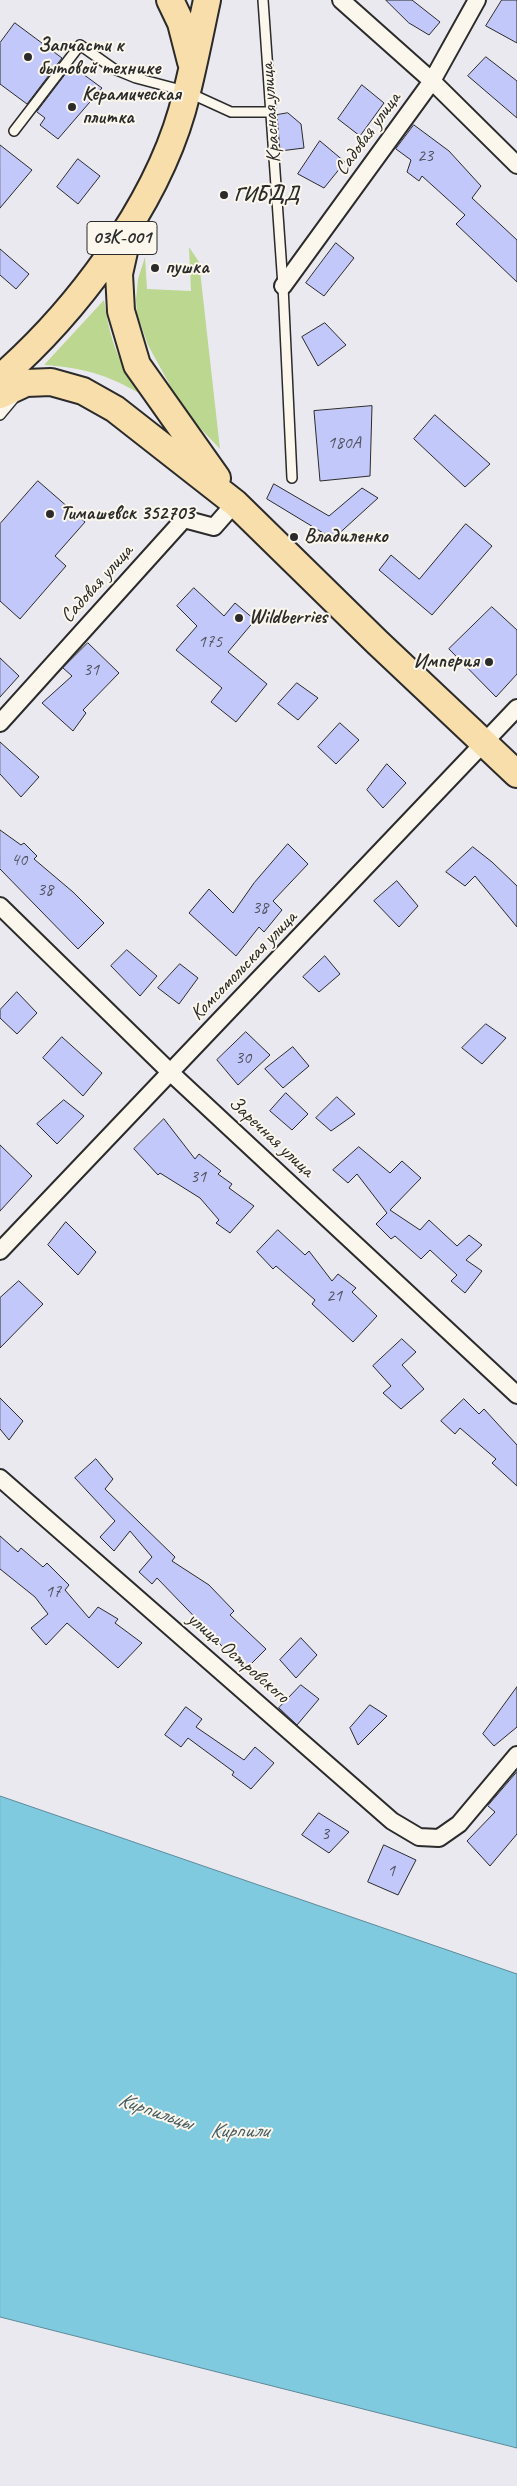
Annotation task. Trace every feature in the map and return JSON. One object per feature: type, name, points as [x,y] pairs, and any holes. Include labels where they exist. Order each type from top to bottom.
[{"type":"main road","points":[[170,0],[181,23],[189,79]]},
{"type":"main road","name":"03К-001","points":[[0,378],[44,334],[129,229],[171,142],[182,110],[207,0]]},
{"type":"main road","points":[[129,229],[119,274],[121,311],[138,365],[235,502]]},
{"type":"main road","points":[[0,394],[26,383],[51,382],[83,391],[115,409],[235,502],[517,774]]},
{"type":"street","points":[[341,0],[432,82],[517,165]]},
{"type":"street","name":"Садовая улица","points":[[283,286],[432,82],[477,0]]},
{"type":"street","name":"Садовая улица","points":[[0,723],[184,519],[214,527],[235,502]]},
{"type":"street","name":"Комсомольская улица","points":[[0,1251],[517,708]]},
{"type":"street","name":"Заречная улица","points":[[0,906],[171,1073],[517,1395]]},
{"type":"street","name":"улица Островского","points":[[0,1478],[392,1821],[419,1837],[439,1838],[459,1824],[517,1755]]},
{"type":"lane","name":"Красная улица","points":[[263,0],[283,286],[292,478]]},
{"type":"lane","points":[[14,131],[80,45],[114,69],[136,78],[189,79],[231,112],[271,112]]},
{"type":"lane","points":[[0,415],[26,383]]},
{"type":"green space","points":[[189,247],[199,262],[220,449],[184,411],[148,345],[137,314],[138,279],[145,257],[147,289],[191,291]]},
{"type":"green space","points":[[104,300],[116,349],[125,370],[139,393],[94,373],[44,365]]},
{"type":"water","name":"Кирпили","points":[[0,1796],[517,1974],[517,2448],[0,2317]]},
{"type":"building","points":[[386,0],[412,0],[440,22],[429,35],[409,23]]},
{"type":"building","points":[[502,0],[517,0],[517,43],[486,26]]},
{"type":"building","points":[[15,23],[62,58],[27,104],[0,84],[0,43]]},
{"type":"building","points":[[486,57],[517,81],[517,118],[468,76]]},
{"type":"building","name":"Керамическая плитка","points":[[72,66],[102,88],[58,139],[40,125],[45,118],[37,112]]},
{"type":"building","points":[[362,85],[384,103],[360,136],[338,119]]},
{"type":"building","points":[[288,113],[301,124],[304,148],[280,151],[277,115]]},
{"type":"building","points":[[414,125],[449,151],[481,186],[472,198],[517,240],[517,282],[456,224],[465,215],[422,176],[419,181],[407,172],[411,160],[396,149]]},
{"type":"building","points":[[320,141],[345,162],[324,188],[298,174]]},
{"type":"building","points":[[0,145],[32,170],[0,208]]},
{"type":"building","points":[[78,159],[100,176],[78,204],[57,187]]},
{"type":"building","points":[[336,243],[354,258],[324,296],[306,283]]},
{"type":"building","points":[[0,249],[29,274],[16,289],[0,275]]},
{"type":"building","points":[[325,323],[346,345],[318,366],[302,337]]},
{"type":"building","points":[[372,406],[370,476],[320,481],[314,411]]},
{"type":"building","points":[[435,415],[490,464],[465,487],[414,439]]},
{"type":"building","points":[[38,481],[85,522],[55,556],[66,566],[20,619],[0,601],[0,524]]},
{"type":"building","points":[[274,484],[329,516],[362,488],[378,498],[333,539],[267,499]]},
{"type":"building","points":[[466,524],[492,546],[432,615],[379,570],[391,555],[419,579]]},
{"type":"building","points":[[194,588],[224,616],[235,603],[255,620],[228,652],[267,684],[236,722],[211,702],[222,688],[176,650],[197,626],[177,606]]},
{"type":"building","name":"Империя","points":[[492,607],[517,630],[517,674],[496,697],[449,649]]},
{"type":"building","points":[[88,643],[119,673],[83,710],[86,713],[73,731],[42,703],[72,676],[63,668]]},
{"type":"building","points":[[0,658],[19,676],[0,697]]},
{"type":"building","points":[[297,683],[318,698],[298,720],[278,704]]},
{"type":"building","points":[[340,723],[359,740],[336,764],[318,747]]},
{"type":"building","points":[[0,742],[39,777],[21,797],[0,774]]},
{"type":"building","points":[[387,764],[406,783],[383,808],[367,790]]},
{"type":"building","points":[[0,830],[21,845],[24,843],[37,856],[34,859],[73,892],[104,923],[78,949],[0,869]]},
{"type":"building","points":[[288,844],[308,864],[273,901],[282,910],[264,932],[259,927],[236,956],[189,913],[209,889],[233,913],[254,883]]},
{"type":"building","points":[[473,847],[517,886],[517,927],[475,876],[465,886],[446,872]]},
{"type":"building","points":[[397,881],[418,906],[399,927],[374,901]]},
{"type":"building","points":[[127,950],[157,976],[140,996],[111,966]]},
{"type":"building","points":[[325,956],[340,974],[319,992],[303,977]]},
{"type":"building","points":[[180,964],[198,978],[179,1004],[158,988]]},
{"type":"building","points":[[17,992],[37,1013],[17,1034],[0,1018],[0,1010]]},
{"type":"building","points":[[486,1024],[506,1038],[482,1064],[462,1048]]},
{"type":"building","points":[[246,1032],[270,1055],[238,1085],[217,1060]]},
{"type":"building","points":[[62,1037],[102,1073],[83,1096],[43,1058]]},
{"type":"building","points":[[293,1047],[309,1066],[283,1088],[265,1069]]},
{"type":"building","points":[[286,1093],[308,1114],[292,1130],[270,1111]]},
{"type":"building","points":[[337,1097],[355,1114],[331,1131],[316,1118]]},
{"type":"building","points":[[64,1100],[84,1116],[57,1144],[37,1124]]},
{"type":"building","points":[[164,1119],[195,1159],[199,1154],[221,1171],[218,1174],[232,1184],[229,1188],[254,1206],[230,1233],[216,1223],[219,1220],[200,1198],[160,1173],[158,1175],[134,1149]]},
{"type":"building","points":[[0,1145],[32,1176],[0,1211]]},
{"type":"building","points":[[359,1147],[390,1173],[402,1161],[421,1178],[390,1210],[420,1230],[429,1220],[457,1246],[469,1235],[482,1245],[466,1260],[482,1271],[465,1293],[451,1281],[457,1275],[430,1250],[421,1259],[395,1236],[391,1239],[376,1224],[387,1213],[357,1174],[348,1183],[333,1170]]},
{"type":"building","points":[[66,1222],[96,1252],[78,1275],[48,1245]]},
{"type":"building","points":[[278,1230],[305,1255],[309,1251],[332,1281],[338,1274],[356,1288],[352,1292],[377,1316],[353,1342],[312,1304],[315,1300],[276,1266],[273,1269],[257,1252]]},
{"type":"building","points":[[19,1281],[43,1304],[0,1348],[0,1298]]},
{"type":"building","points":[[402,1339],[416,1352],[402,1365],[424,1389],[401,1409],[383,1393],[391,1386],[373,1366]]},
{"type":"building","points":[[0,1398],[23,1421],[9,1440],[0,1429]]},
{"type":"building","points":[[464,1399],[479,1414],[484,1409],[517,1445],[517,1486],[492,1463],[496,1459],[460,1428],[455,1434],[441,1421]]},
{"type":"building","points":[[96,1459],[113,1479],[105,1489],[175,1557],[172,1561],[209,1585],[234,1611],[230,1615],[266,1649],[244,1671],[157,1578],[152,1584],[139,1572],[152,1557],[130,1531],[114,1551],[100,1537],[115,1521],[75,1478]]},
{"type":"building","points":[[0,1536],[18,1552],[21,1548],[43,1567],[47,1563],[69,1585],[65,1590],[89,1618],[98,1607],[118,1619],[115,1623],[142,1643],[118,1668],[67,1623],[46,1645],[31,1628],[48,1614],[35,1597],[0,1569]]},
{"type":"building","points":[[301,1638],[317,1655],[296,1678],[280,1660]]},
{"type":"building","points":[[301,1685],[319,1699],[297,1725],[279,1708]]},
{"type":"building","points":[[517,1687],[517,1727],[494,1746],[483,1734]]},
{"type":"building","points":[[370,1705],[387,1716],[358,1745],[350,1728]]},
{"type":"building","points":[[186,1707],[202,1719],[196,1727],[244,1760],[255,1747],[274,1763],[251,1789],[232,1775],[234,1772],[188,1738],[181,1747],[165,1735]]},
{"type":"building","points":[[517,1772],[517,1834],[490,1866],[467,1841],[495,1812],[488,1806]]},
{"type":"building","points":[[319,1813],[349,1832],[329,1853],[302,1835]]},
{"type":"building","points":[[384,1845],[416,1860],[398,1895],[368,1882]]},
{"type":"place","name":"Запчасти к бытовой технике","points":[[28,57]]},
{"type":"place","name":"Керамическая плитка","points":[[72,107]]},
{"type":"place","name":"ГИБДД","points":[[224,195]]},
{"type":"place","name":"пушка","points":[[155,268]]},
{"type":"place","name":"Тимашевск 352703","points":[[50,514]]},
{"type":"place","name":"Владиленко","points":[[294,537]]},
{"type":"place","name":"Wildberries","points":[[239,618]]},
{"type":"place","name":"Империя","points":[[489,662]]},
{"type":"water label","name":"Кирпильцы","points":[[155,2112]]}]
